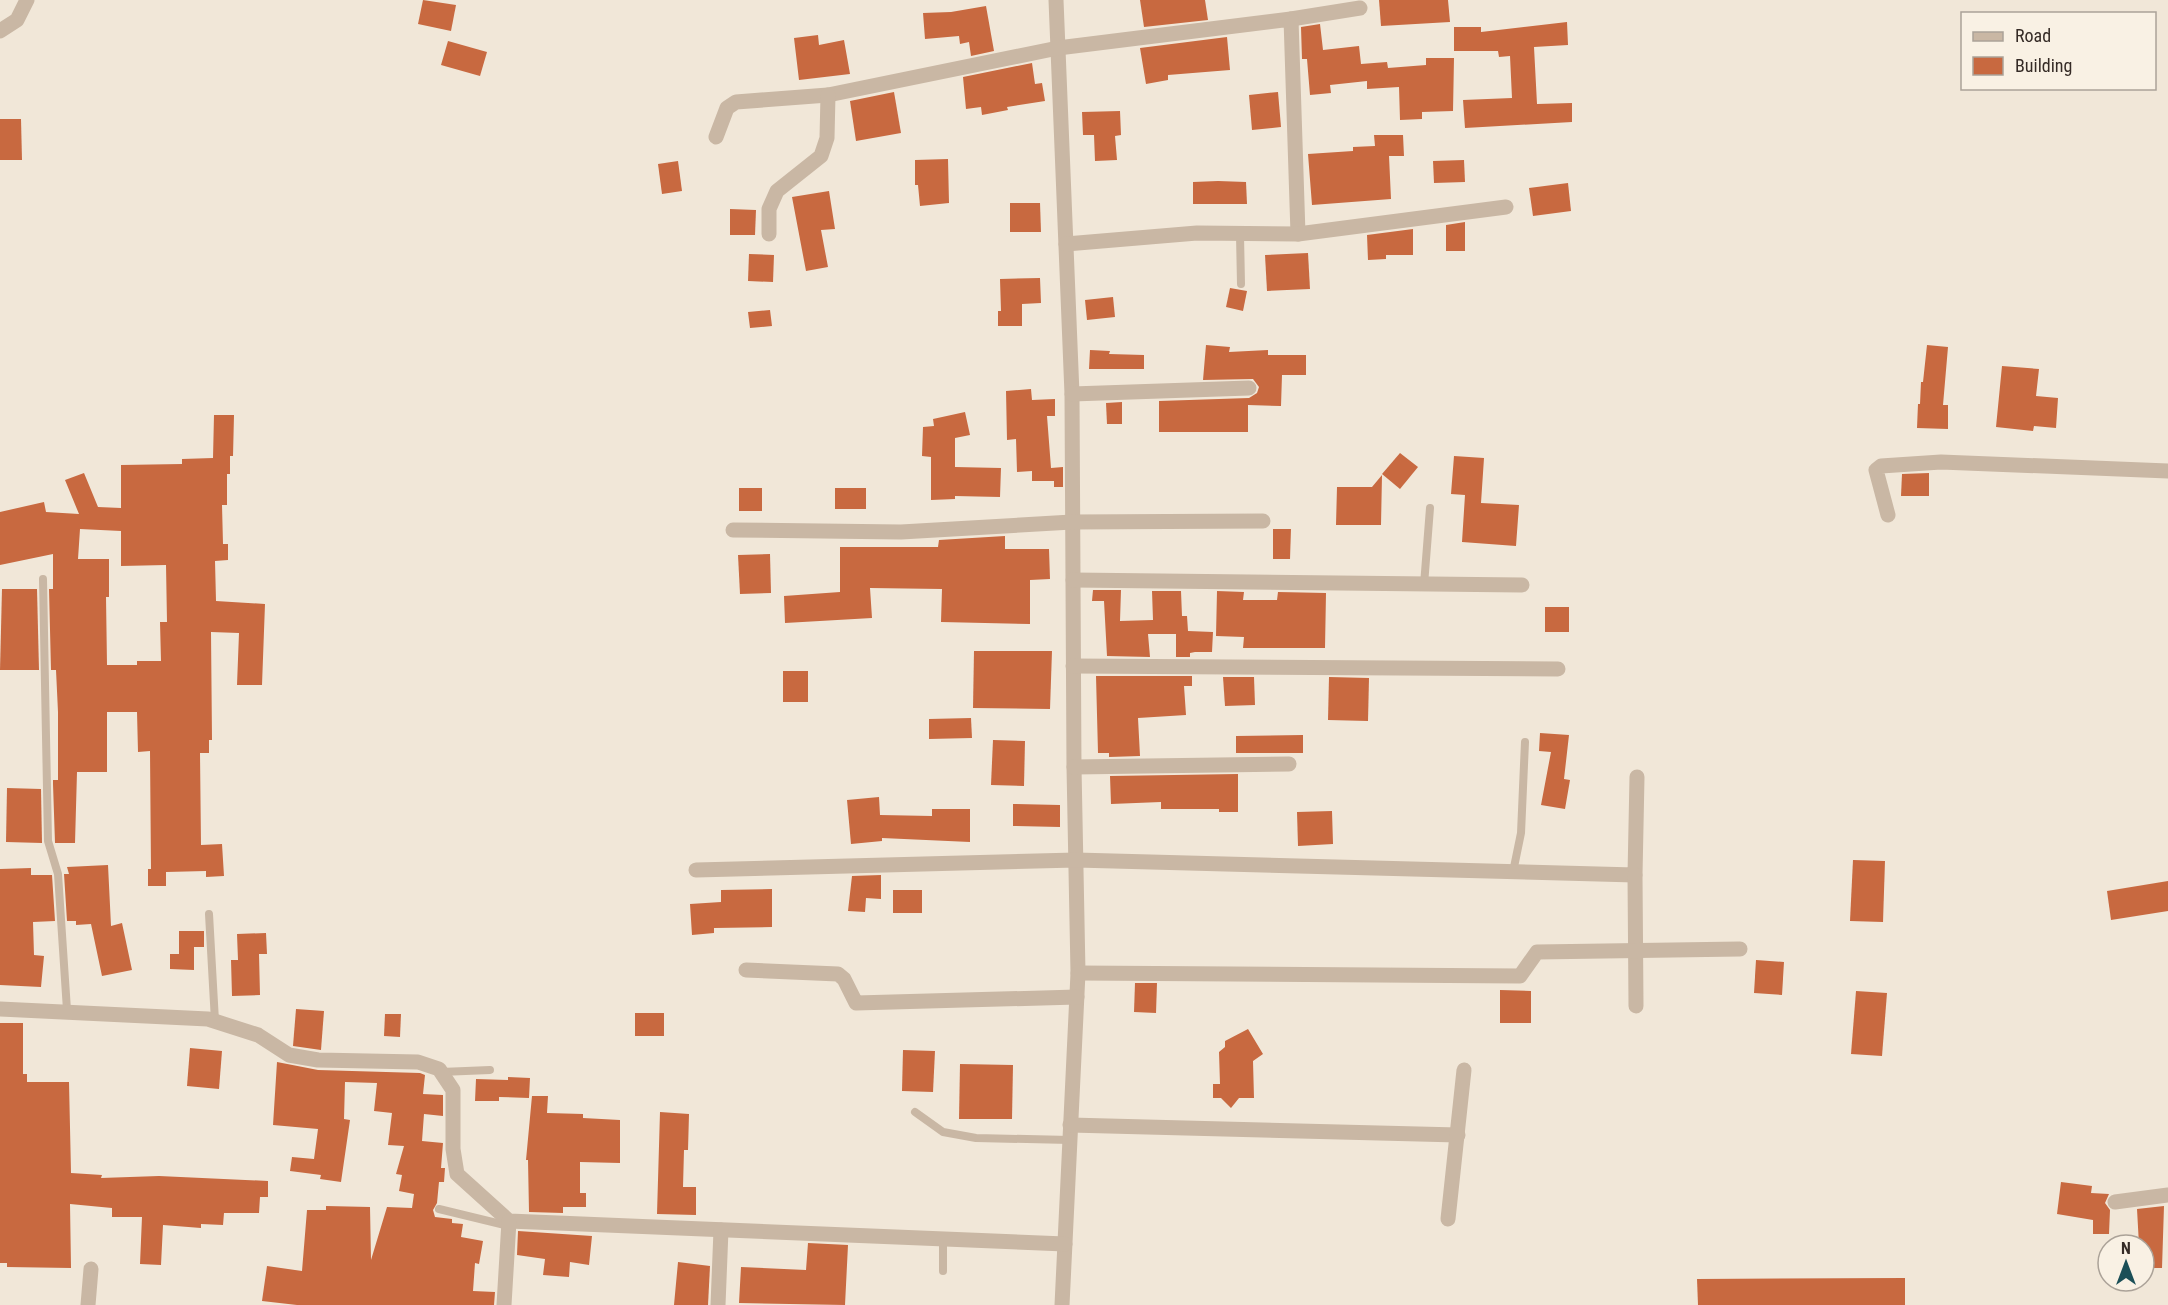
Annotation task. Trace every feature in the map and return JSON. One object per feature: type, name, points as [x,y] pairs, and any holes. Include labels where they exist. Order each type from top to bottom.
[{"type":"street","points":[[0,31],[17,20],[27,0]]},
{"type":"street","points":[[1056,0],[1072,394],[1074,767],[1078,973],[1062,1305]]},
{"type":"street","points":[[716,137],[727,108],[736,102],[828,96],[1058,48],[1291,19],[1360,8]]},
{"type":"street","points":[[1291,19],[1298,234]]},
{"type":"street","points":[[769,234],[769,208],[777,191],[821,156],[827,138],[828,96]]},
{"type":"street","points":[[1066,244],[1197,234],[1298,234],[1506,207]]},
{"type":"street","points":[[1072,394],[1250,388]]},
{"type":"street","points":[[1888,515],[1876,470],[1881,466],[1941,462],[2168,471]]},
{"type":"street","points":[[733,530],[901,532],[1072,522],[1263,521]]},
{"type":"street","points":[[1073,580],[1522,585]]},
{"type":"street","points":[[1073,666],[1558,669]]},
{"type":"street","points":[[1074,767],[1289,764]]},
{"type":"street","points":[[1636,1006],[1637,777]]},
{"type":"street","points":[[696,870],[1076,860],[1635,875]]},
{"type":"street","points":[[1078,973],[1520,976],[1537,952],[1740,949]]},
{"type":"street","points":[[746,970],[838,974],[844,979],[856,1003],[1077,997]]},
{"type":"street","points":[[0,1009],[67,1010],[215,1021],[258,1035],[289,1055],[318,1060],[418,1062],[441,1072],[453,1089],[453,1149],[457,1174],[509,1223],[1065,1244]]},
{"type":"street","points":[[1448,1219],[1464,1070]]},
{"type":"street","points":[[1070,1133],[1458,1135]]},
{"type":"street","points":[[2115,1202],[2168,1195]]},
{"type":"street","points":[[504,1305],[509,1223]]},
{"type":"street","points":[[718,1305],[721,1230]]},
{"type":"street","points":[[88,1305],[91,1269]]},
{"type":"lane","points":[[1240,235],[1241,284]]},
{"type":"lane","points":[[1424,585],[1430,508]]},
{"type":"lane","points":[[43,579],[48,840],[58,874],[67,1010]]},
{"type":"lane","points":[[1513,873],[1521,833],[1525,742]]},
{"type":"lane","points":[[209,914],[215,1021]]},
{"type":"lane","points":[[441,1072],[490,1070]]},
{"type":"lane","points":[[915,1112],[944,1132],[975,1138],[1070,1133]]},
{"type":"lane","points":[[440,1209],[509,1223]]},
{"type":"lane","points":[[943,1238],[943,1271]]},
{"type":"building","points":[[423,0],[456,5],[451,31],[418,24]]},
{"type":"building","points":[[1140,0],[1205,0],[1208,20],[1144,27]]},
{"type":"building","points":[[1379,0],[1448,0],[1450,22],[1381,26]]},
{"type":"building","points":[[986,6],[994,51],[971,56],[969,42],[960,44],[959,36],[925,39],[923,13],[951,12]]},
{"type":"building","points":[[1567,22],[1568,45],[1534,47],[1537,104],[1572,103],[1572,122],[1465,128],[1463,100],[1512,98],[1510,56],[1499,57],[1498,51],[1454,51],[1454,27],[1481,27],[1481,32]]},
{"type":"building","points":[[1320,24],[1323,50],[1359,46],[1361,64],[1387,62],[1388,68],[1426,65],[1426,58],[1454,58],[1453,111],[1422,112],[1422,119],[1400,120],[1399,87],[1367,89],[1367,81],[1330,85],[1331,93],[1310,95],[1307,59],[1302,59],[1301,27]]},
{"type":"building","points":[[818,35],[819,45],[844,40],[850,74],[799,80],[794,38]]},
{"type":"building","points":[[1227,37],[1230,70],[1168,75],[1168,80],[1146,84],[1140,48]]},
{"type":"building","points":[[448,41],[487,52],[480,76],[441,65]]},
{"type":"building","points":[[1032,63],[1035,84],[1042,83],[1045,101],[1007,107],[1008,110],[982,115],[981,107],[966,109],[963,77]]},
{"type":"building","points":[[894,92],[901,133],[856,141],[850,101]]},
{"type":"building","points":[[1278,92],[1281,127],[1252,130],[1249,95]]},
{"type":"building","points":[[1120,111],[1121,135],[1115,136],[1117,160],[1095,161],[1094,135],[1083,135],[1082,112]]},
{"type":"building","points":[[0,119],[21,119],[22,160],[0,160]]},
{"type":"building","points":[[1374,135],[1403,135],[1404,156],[1389,156],[1391,199],[1312,205],[1308,154],[1353,151],[1353,147],[1375,146]]},
{"type":"building","points":[[948,159],[949,203],[920,206],[918,185],[915,185],[915,160]]},
{"type":"building","points":[[1464,160],[1465,182],[1434,183],[1433,161]]},
{"type":"building","points":[[678,161],[682,191],[662,194],[658,164]]},
{"type":"building","points":[[1193,182],[1246,182],[1247,204],[1193,204]]},
{"type":"building","points":[[1568,183],[1571,211],[1533,216],[1529,188]]},
{"type":"building","points":[[829,191],[835,229],[821,230],[828,267],[806,271],[792,197]]},
{"type":"building","points":[[1010,203],[1040,203],[1041,232],[1010,232]]},
{"type":"building","points":[[730,209],[756,210],[755,235],[730,235]]},
{"type":"building","points":[[1465,222],[1465,251],[1446,251],[1446,225]]},
{"type":"building","points":[[1413,229],[1413,255],[1386,255],[1386,259],[1368,260],[1367,235]]},
{"type":"building","points":[[1308,253],[1310,289],[1267,291],[1265,255]]},
{"type":"building","points":[[749,254],[774,255],[773,282],[748,281]]},
{"type":"building","points":[[1040,278],[1041,303],[1022,304],[1022,326],[998,326],[998,311],[1001,311],[1000,279]]},
{"type":"building","points":[[1230,288],[1247,291],[1243,311],[1226,307]]},
{"type":"building","points":[[1113,297],[1115,317],[1087,320],[1085,300]]},
{"type":"building","points":[[770,310],[772,326],[750,328],[748,312]]},
{"type":"building","points":[[1206,345],[1230,347],[1229,352],[1268,350],[1268,355],[1306,355],[1306,375],[1282,375],[1281,406],[1248,405],[1248,432],[1159,432],[1159,401],[1249,398],[1257,393],[1259,387],[1253,379],[1203,380]]},
{"type":"building","points":[[1927,345],[1948,347],[1943,405],[1948,405],[1948,429],[1917,428],[1918,404],[1920,404]]},
{"type":"building","points":[[1090,350],[1110,351],[1109,354],[1144,355],[1144,369],[1089,369]]},
{"type":"building","points":[[2002,366],[2039,369],[2036,396],[2058,398],[2056,428],[2034,426],[2033,431],[1996,427]]},
{"type":"building","points":[[1031,389],[1032,400],[1055,399],[1055,416],[1047,416],[1051,468],[1063,467],[1063,487],[1054,487],[1054,481],[1032,481],[1032,471],[1017,472],[1016,439],[1007,440],[1006,391]]},
{"type":"building","points":[[1122,402],[1122,424],[1107,424],[1106,403]]},
{"type":"building","points":[[965,412],[970,435],[955,438],[955,467],[1001,468],[1000,497],[955,496],[955,499],[931,500],[931,457],[922,456],[923,427],[934,426],[933,419]]},
{"type":"building","points":[[214,415],[234,415],[233,456],[230,456],[230,474],[227,474],[227,505],[222,505],[223,544],[228,544],[228,560],[215,561],[216,601],[265,604],[262,685],[237,685],[239,633],[211,632],[212,740],[209,740],[209,753],[200,753],[201,845],[222,844],[224,876],[206,877],[206,871],[166,872],[166,886],[148,886],[148,869],[151,869],[150,751],[138,752],[137,712],[107,712],[107,772],[77,772],[75,843],[55,843],[53,780],[58,780],[58,712],[56,670],[51,670],[49,589],[53,589],[53,554],[0,565],[0,512],[44,502],[46,512],[79,514],[65,480],[84,473],[98,507],[121,508],[121,465],[182,464],[182,459],[213,458]],"holes":[[[80,529],[121,531],[121,566],[166,565],[167,622],[160,622],[161,661],[137,661],[137,665],[107,665],[106,597],[109,597],[109,559],[78,559]]]},
{"type":"building","points":[[1400,453],[1418,467],[1400,489],[1382,474]]},
{"type":"building","points":[[1454,456],[1484,458],[1481,503],[1519,505],[1516,546],[1462,542],[1465,495],[1451,494]]},
{"type":"building","points":[[1929,473],[1929,496],[1901,496],[1902,474]]},
{"type":"building","points":[[1382,475],[1381,525],[1336,525],[1337,487],[1372,487]]},
{"type":"building","points":[[739,488],[762,488],[762,511],[739,511]]},
{"type":"building","points":[[835,488],[866,488],[866,509],[835,509]]},
{"type":"building","points":[[1273,529],[1291,529],[1290,559],[1273,559]]},
{"type":"building","points":[[1005,536],[1005,549],[1049,549],[1050,579],[1030,580],[1030,624],[941,622],[942,589],[870,588],[872,618],[785,623],[784,596],[840,592],[840,547],[938,547],[939,540]]},
{"type":"building","points":[[770,554],[771,593],[740,594],[738,555]]},
{"type":"building","points":[[2,589],[37,589],[39,670],[0,670]]},
{"type":"building","points":[[1093,590],[1121,590],[1120,621],[1153,620],[1152,591],[1181,591],[1182,616],[1187,616],[1188,631],[1213,632],[1212,652],[1195,652],[1190,653],[1190,657],[1176,657],[1176,634],[1148,634],[1150,657],[1107,656],[1104,601],[1092,601]]},
{"type":"building","points":[[1217,591],[1244,592],[1243,600],[1277,600],[1278,592],[1326,593],[1325,648],[1243,648],[1244,637],[1216,636]]},
{"type":"building","points":[[1545,607],[1569,607],[1569,632],[1545,632]]},
{"type":"building","points":[[974,651],[1052,651],[1050,709],[973,708]]},
{"type":"building","points":[[783,671],[808,671],[808,702],[783,702]]},
{"type":"building","points":[[1096,676],[1192,676],[1192,686],[1184,686],[1186,715],[1138,718],[1140,756],[1109,757],[1109,753],[1098,753]]},
{"type":"building","points":[[1223,677],[1254,677],[1255,705],[1225,706]]},
{"type":"building","points":[[1329,677],[1369,678],[1368,721],[1328,720]]},
{"type":"building","points":[[971,718],[972,738],[929,739],[929,719]]},
{"type":"building","points":[[1540,733],[1569,735],[1564,779],[1570,780],[1565,809],[1541,805],[1551,752],[1539,751]]},
{"type":"building","points":[[1303,735],[1303,753],[1236,753],[1236,736]]},
{"type":"building","points":[[993,740],[1025,741],[1024,786],[991,785]]},
{"type":"building","points":[[1238,774],[1238,812],[1219,812],[1219,809],[1161,809],[1161,802],[1111,804],[1110,776]]},
{"type":"building","points":[[7,788],[41,789],[42,843],[6,842]]},
{"type":"building","points":[[879,797],[880,815],[932,816],[932,809],[970,809],[970,842],[882,838],[882,841],[851,844],[847,800]]},
{"type":"building","points":[[1013,804],[1060,805],[1060,827],[1013,826]]},
{"type":"building","points":[[1332,811],[1333,844],[1298,846],[1297,812]]},
{"type":"building","points":[[1853,860],[1885,861],[1883,922],[1850,921]]},
{"type":"building","points":[[108,865],[111,926],[122,923],[132,970],[102,976],[91,924],[76,925],[76,921],[67,921],[64,874],[69,874],[67,867]]},
{"type":"building","points":[[31,868],[31,875],[52,875],[55,921],[33,922],[34,955],[44,956],[41,987],[0,985],[0,869]]},
{"type":"building","points":[[881,875],[881,899],[866,898],[865,912],[848,911],[852,876]]},
{"type":"building","points":[[2168,881],[2168,911],[2111,920],[2107,891]]},
{"type":"building","points":[[772,889],[772,927],[714,928],[714,933],[692,935],[690,904],[721,902],[721,890]]},
{"type":"building","points":[[893,890],[922,890],[922,913],[893,913]]},
{"type":"building","points":[[179,931],[204,931],[204,947],[194,947],[194,970],[170,969],[170,954],[179,954]]},
{"type":"building","points":[[266,933],[267,954],[259,954],[260,995],[232,996],[231,960],[238,960],[237,934]]},
{"type":"building","points":[[1756,960],[1784,962],[1782,995],[1754,993]]},
{"type":"building","points":[[1135,983],[1157,983],[1156,1013],[1134,1012]]},
{"type":"building","points":[[1500,990],[1531,991],[1531,1023],[1500,1023]]},
{"type":"building","points":[[1856,991],[1887,993],[1882,1056],[1851,1054]]},
{"type":"building","points":[[296,1009],[324,1011],[321,1050],[293,1046]]},
{"type":"building","points":[[635,1013],[664,1013],[664,1036],[635,1036]]},
{"type":"building","points":[[385,1014],[401,1014],[400,1037],[384,1036]]},
{"type":"building","points":[[0,1023],[23,1023],[23,1074],[27,1074],[27,1082],[69,1082],[71,1173],[102,1175],[101,1178],[159,1176],[268,1181],[268,1197],[260,1197],[259,1213],[224,1213],[223,1225],[201,1224],[201,1228],[163,1225],[161,1265],[140,1264],[142,1217],[112,1217],[112,1208],[70,1204],[71,1268],[7,1267],[7,1263],[0,1263]]},
{"type":"building","points":[[1248,1029],[1263,1054],[1253,1061],[1254,1098],[1239,1098],[1231,1108],[1221,1098],[1213,1098],[1213,1084],[1220,1084],[1219,1052],[1225,1047],[1225,1041]]},
{"type":"building","points":[[190,1048],[222,1051],[219,1089],[187,1086]]},
{"type":"building","points":[[903,1050],[935,1051],[933,1092],[902,1091]]},
{"type":"building","points":[[277,1062],[318,1070],[420,1073],[425,1075],[423,1094],[443,1095],[443,1116],[424,1114],[422,1141],[443,1143],[441,1168],[445,1168],[444,1182],[439,1182],[437,1203],[433,1210],[435,1217],[452,1219],[452,1223],[463,1224],[461,1237],[483,1241],[479,1264],[475,1263],[473,1291],[495,1292],[494,1305],[297,1305],[262,1301],[267,1266],[302,1271],[307,1210],[326,1210],[326,1206],[370,1207],[371,1260],[387,1207],[412,1208],[414,1194],[399,1191],[402,1175],[396,1174],[404,1146],[388,1145],[392,1113],[374,1111],[377,1083],[345,1082],[344,1119],[350,1120],[341,1182],[320,1179],[321,1175],[290,1171],[292,1157],[314,1159],[318,1129],[273,1125]]},
{"type":"building","points":[[960,1064],[1013,1065],[1012,1119],[959,1119]]},
{"type":"building","points":[[508,1077],[530,1078],[529,1098],[499,1097],[499,1101],[475,1101],[476,1079],[508,1080]]},
{"type":"building","points":[[532,1096],[548,1096],[547,1113],[583,1114],[583,1118],[620,1120],[620,1163],[580,1162],[580,1193],[586,1193],[586,1207],[563,1207],[563,1213],[529,1212],[528,1160],[526,1160]]},
{"type":"building","points":[[660,1112],[689,1114],[688,1150],[684,1150],[683,1187],[696,1187],[696,1215],[657,1214]]},
{"type":"building","points":[[2061,1182],[2092,1186],[2091,1193],[2109,1194],[2105,1203],[2110,1210],[2109,1233],[2093,1234],[2093,1220],[2057,1214]]},
{"type":"building","points":[[2164,1206],[2162,1268],[2156,1268],[2156,1233],[2138,1233],[2137,1209]]},
{"type":"building","points":[[518,1231],[592,1236],[589,1265],[570,1262],[569,1277],[543,1275],[545,1259],[517,1255]]},
{"type":"building","points":[[808,1243],[848,1245],[845,1305],[739,1303],[741,1267],[806,1270]]},
{"type":"building","points":[[678,1262],[710,1266],[708,1305],[674,1305]]},
{"type":"building","points":[[1905,1278],[1905,1305],[1698,1305],[1697,1279]]}]
